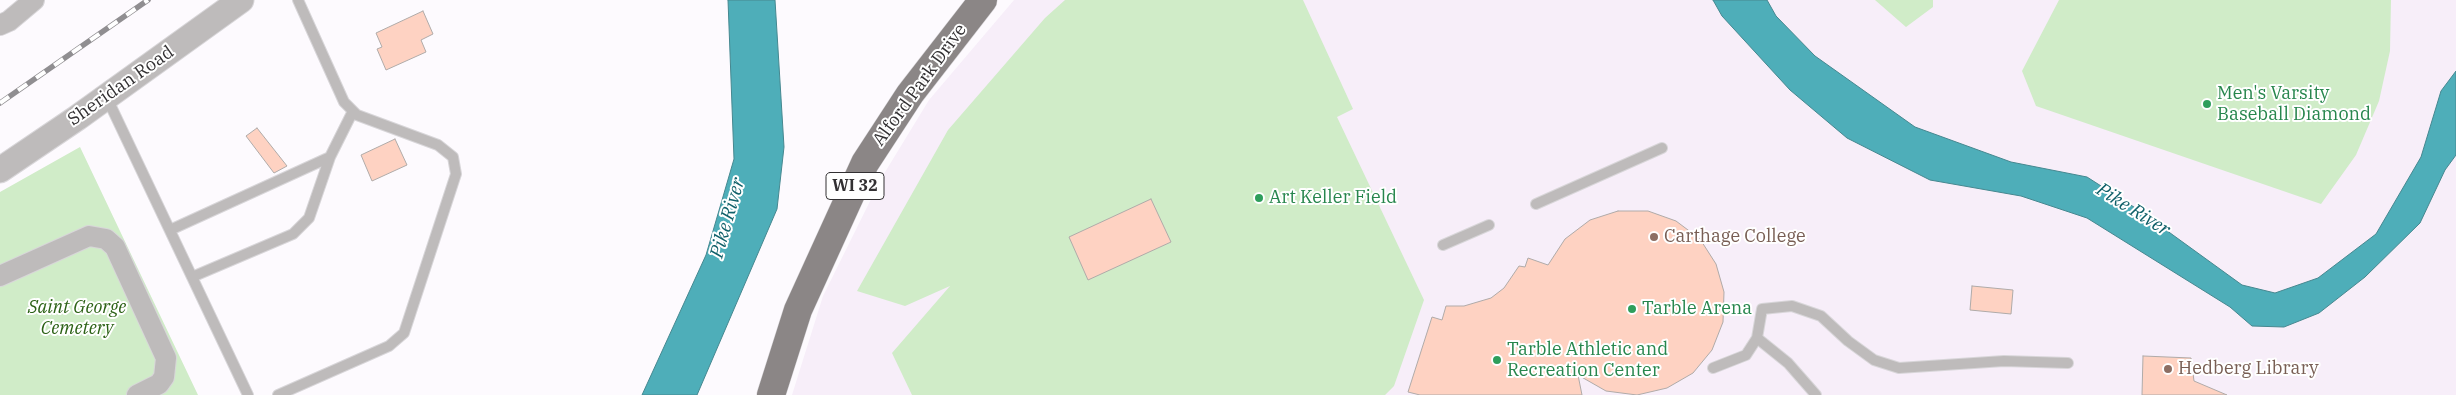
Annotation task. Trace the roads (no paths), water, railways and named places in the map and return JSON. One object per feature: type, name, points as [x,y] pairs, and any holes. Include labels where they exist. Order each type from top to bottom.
[{"type":"main road","name":"Alford Park Drive","points":[[771,395],[798,310],[865,163],[910,94],[983,0]]},
{"type":"street","points":[[0,25],[9,21],[34,0]]},
{"type":"street","name":"Sheridan Road","points":[[0,170],[106,98],[241,0]]},
{"type":"street","points":[[0,276],[89,236],[98,236],[115,246],[166,358],[164,377],[159,384],[137,395]]},
{"type":"lane","points":[[278,395],[389,346],[404,333],[456,174],[453,157],[438,145],[357,115],[344,102],[298,0]]},
{"type":"lane","points":[[106,98],[248,395]]},
{"type":"lane","points":[[192,277],[293,234],[309,218],[330,158],[353,111]]},
{"type":"lane","points":[[1536,204],[1662,148]]},
{"type":"lane","points":[[170,230],[330,158]]},
{"type":"lane","points":[[1443,245],[1489,225]]},
{"type":"lane","points":[[1712,368],[1746,356],[1757,338],[1762,309],[1792,306],[1821,316],[1848,341],[1874,360],[1899,368],[2004,361],[2068,363]]},
{"type":"lane","points":[[1757,338],[1788,364],[1816,395]]},
{"type":"water","name":"Pike River","points":[[728,0],[775,0],[784,147],[777,209],[697,395],[642,395],[706,255],[734,159]]},
{"type":"water","name":"Pike River","points":[[1713,0],[1767,0],[1776,16],[1815,56],[1915,127],[2011,162],[2087,177],[2137,209],[2242,285],[2275,293],[2318,278],[2376,234],[2421,157],[2441,91],[2456,71],[2456,155],[2445,170],[2420,223],[2365,277],[2319,313],[2284,327],[2252,326],[2230,307],[2087,218],[2021,196],[1930,180],[1847,138],[1790,90],[1722,16]]},
{"type":"railway","points":[[0,103],[148,0]]},
{"type":"place","name":"Men's Varsity Baseball Diamond","points":[[2207,104]]},
{"type":"place","name":"Art Keller Field","points":[[1259,198]]},
{"type":"place","name":"Carthage College","points":[[1654,237]]},
{"type":"place","name":"Tarble Arena","points":[[1632,309]]},
{"type":"place","name":"Tarble Athletic and Recreation Center","points":[[1497,360]]},
{"type":"place","name":"Hedberg Library","points":[[2168,369]]},
{"type":"park label","name":"Saint George Cemetery","points":[[77,318]]}]
